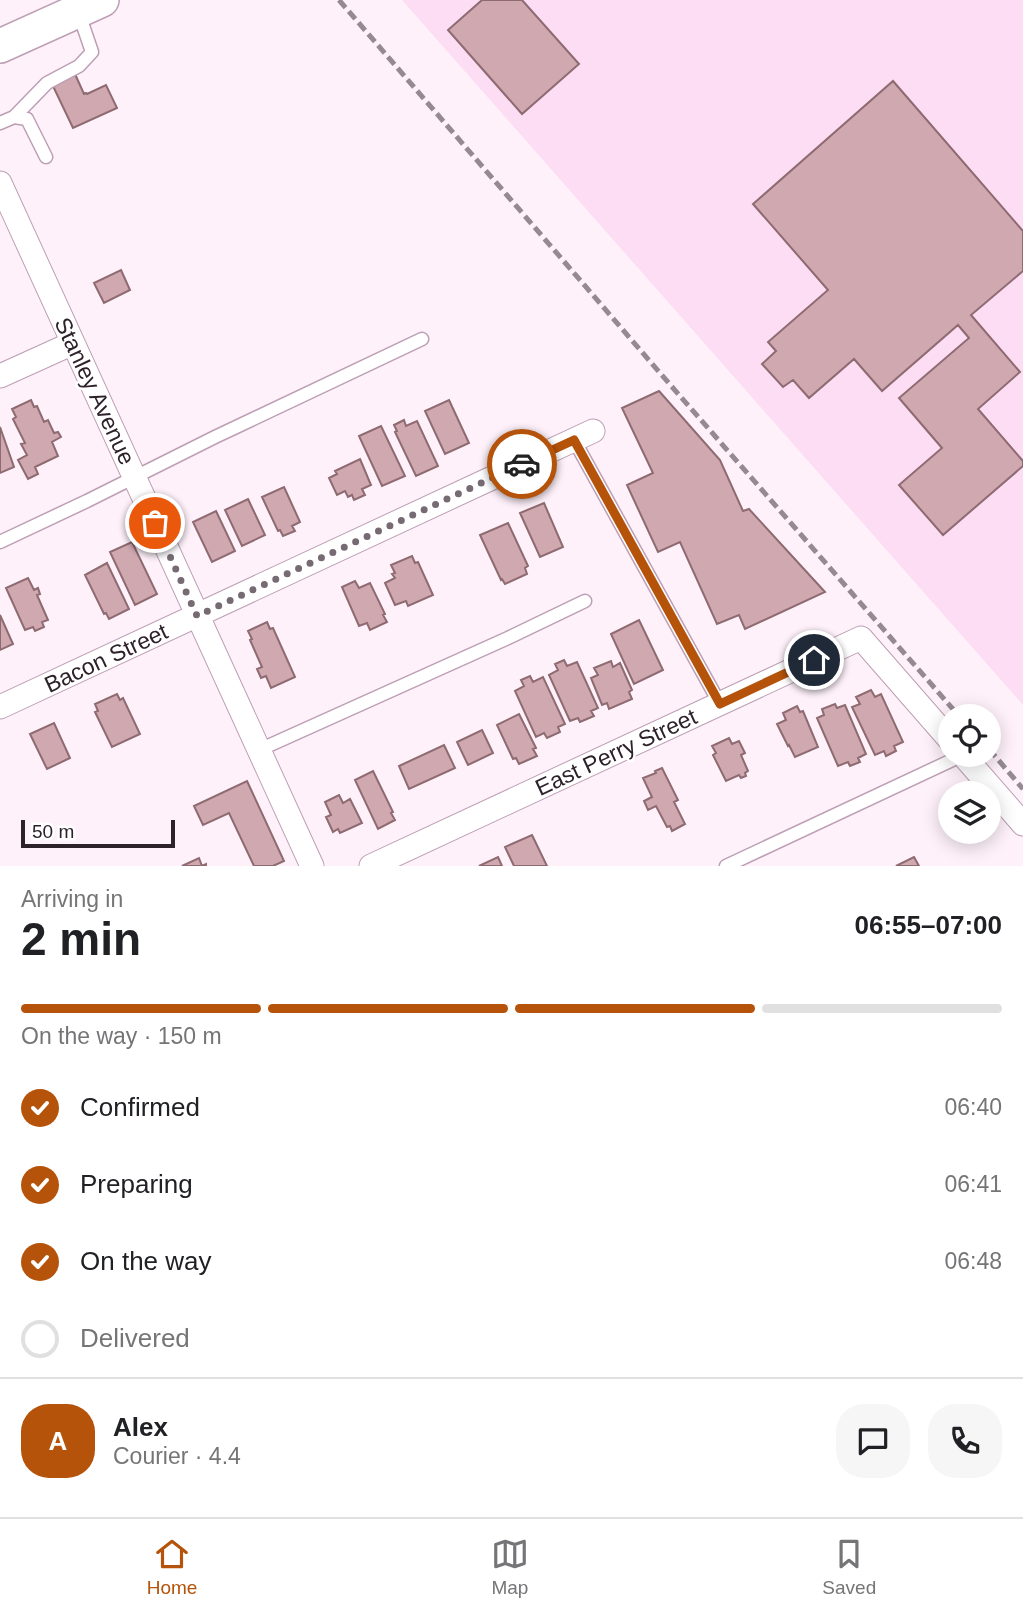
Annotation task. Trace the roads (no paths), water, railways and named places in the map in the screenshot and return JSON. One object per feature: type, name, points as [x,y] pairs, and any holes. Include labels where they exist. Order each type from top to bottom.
[{"type":"main road","points":[[0,46],[90,5]]},
{"type":"street","name":"Stanley Avenue","points":[[0,183],[5,208],[73,343],[312,866]]},
{"type":"street","points":[[0,376],[73,343]]},
{"type":"street","name":"Bacon Street","points":[[0,707],[583,435]]},
{"type":"street","name":"East Perry Street","points":[[371,866],[861,638],[938,726]]},
{"type":"street","points":[[973,767],[1023,824]]},
{"type":"lane","points":[[0,123],[14,117],[47,83],[79,66],[92,52],[90,5]]},
{"type":"lane","points":[[14,117],[27,118],[46,158]]},
{"type":"lane","points":[[0,541],[422,339]]},
{"type":"lane","points":[[583,435],[720,704]]},
{"type":"lane","points":[[259,750],[585,601]]},
{"type":"lane","points":[[726,866],[938,767]]},
{"type":"railway","points":[[339,0],[949,704]]},
{"type":"railway","points":[[1001,763],[1023,789]]}]
